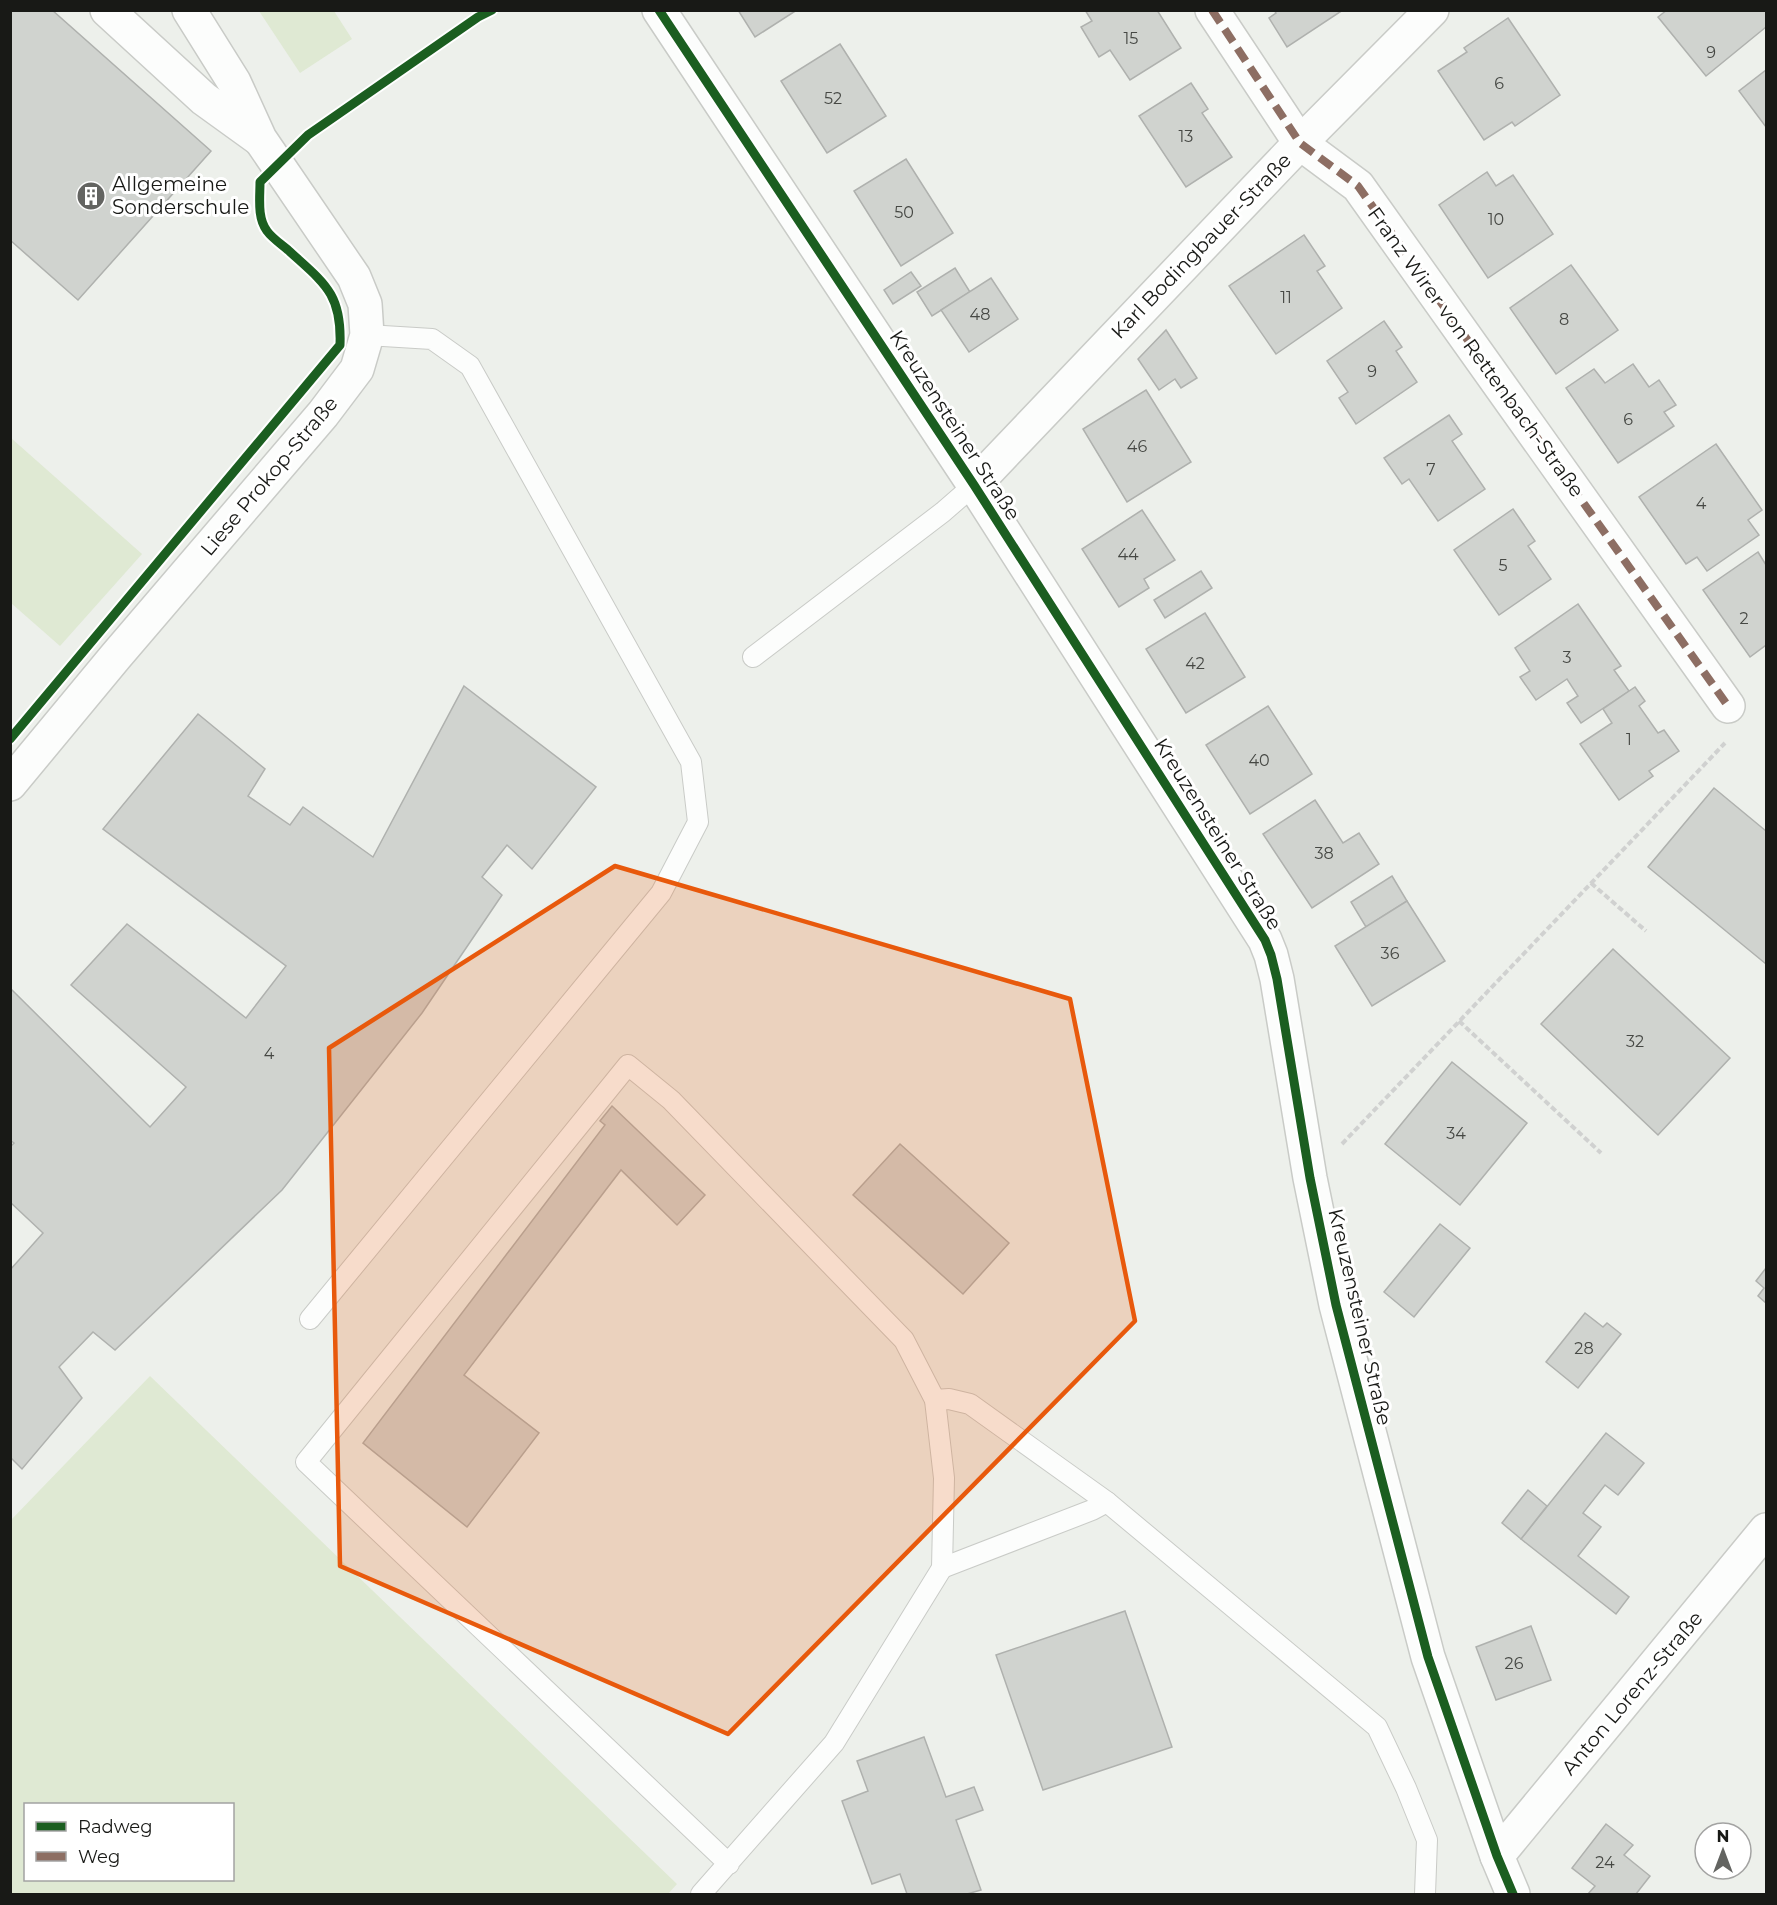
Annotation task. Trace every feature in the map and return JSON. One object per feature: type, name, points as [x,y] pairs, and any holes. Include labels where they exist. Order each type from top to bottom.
[{"type":"street","name":"Liese Prokop-Straße","points":[[107,10],[204,99],[260,139]]},
{"type":"street","name":"Liese Prokop-Straße","points":[[10,784],[323,414],[357,369],[367,335],[366,304],[354,277],[260,139],[234,82],[189,10]]},
{"type":"street","name":"Kreuzensteiner Straße","points":[[659,10],[974,485],[1265,940],[1276,979],[1310,1178],[1336,1305],[1428,1657],[1497,1856],[1513,1894]]},
{"type":"street","name":"Franz Wirer von Rettenbach-Straße","points":[[1212,10],[1300,143],[1358,186],[1728,706]]},
{"type":"street","name":"Karl Bodingbauer-Straße","points":[[974,485],[1300,143],[1432,10]]},
{"type":"street","name":"Anton Lorenz-Straße","points":[[1497,1856],[1767,1530]]},
{"type":"lane","points":[[310,1319],[661,893],[698,822],[691,762],[470,366],[432,339],[367,335]]},
{"type":"lane","points":[[753,657],[943,512],[974,485]]},
{"type":"lane","points":[[700,1894],[729,1864],[834,1743],[942,1568],[944,1478],[935,1401],[904,1340],[671,1100],[628,1065],[306,1462],[729,1864]]},
{"type":"lane","points":[[935,1401],[949,1399],[970,1404],[1107,1502],[1377,1727],[1407,1788],[1427,1840],[1425,1894]]},
{"type":"lane","points":[[942,1568],[1092,1510],[1107,1502]]},
{"type":"path","points":[[1310,1178],[1725,743]]},
{"type":"path","points":[[1591,883],[1646,931]]},
{"type":"path","points":[[1459,1021],[1601,1153]]},
{"type":"highlighted area","points":[[615,866],[1070,999],[1135,1321],[728,1734],[340,1566],[329,1048]]},
{"type":"green space","points":[[259,11],[334,11],[352,39],[300,73]]},
{"type":"green space","points":[[11,438],[142,554],[60,646],[11,603]]},
{"type":"green space","points":[[150,1376],[677,1884],[668,1894],[11,1894],[11,1520]]},
{"type":"building","name":"Allgemeine Sonderschule","points":[[10,10],[52,10],[211,151],[78,300],[10,240]]},
{"type":"building","points":[[738,10],[797,10],[755,37]]},
{"type":"building","points":[[1085,10],[1157,10],[1181,48],[1130,80],[1110,50],[1099,57],[1081,27],[1092,21]]},
{"type":"building","points":[[1274,10],[1343,10],[1287,47],[1269,18],[1276,13]]},
{"type":"building","points":[[1667,10],[1766,10],[1766,27],[1706,76],[1658,17]]},
{"type":"building","points":[[1508,18],[1560,95],[1515,126],[1512,122],[1484,140],[1438,71],[1467,52],[1464,48]]},
{"type":"building","points":[[840,44],[886,116],[827,153],[781,81]]},
{"type":"building","points":[[1766,70],[1766,127],[1739,91]]},
{"type":"building","points":[[1191,83],[1208,109],[1202,113],[1232,157],[1186,187],[1139,116]]},
{"type":"building","points":[[906,159],[953,233],[901,266],[854,191]]},
{"type":"building","points":[[1487,172],[1496,186],[1513,175],[1553,234],[1488,278],[1439,205]]},
{"type":"building","points":[[1304,235],[1325,266],[1317,271],[1342,308],[1276,354],[1229,286]]},
{"type":"building","points":[[1571,265],[1618,330],[1556,374],[1510,308]]},
{"type":"building","points":[[955,268],[970,292],[932,316],[917,292]]},
{"type":"building","points":[[911,272],[921,286],[893,304],[884,290]]},
{"type":"building","points":[[991,278],[1018,319],[969,352],[941,310]]},
{"type":"building","points":[[1384,321],[1402,347],[1396,351],[1417,382],[1356,424],[1339,398],[1348,392],[1327,361]]},
{"type":"building","points":[[1166,330],[1197,378],[1181,388],[1175,379],[1159,390],[1138,359]]},
{"type":"building","points":[[1633,364],[1649,387],[1659,380],[1676,405],[1664,412],[1674,426],[1618,463],[1566,388],[1594,369],[1605,383]]},
{"type":"building","points":[[1146,390],[1191,462],[1127,502],[1083,429]]},
{"type":"building","points":[[1449,415],[1462,434],[1452,441],[1485,489],[1438,521],[1409,479],[1402,484],[1384,458]]},
{"type":"building","points":[[1716,444],[1762,510],[1748,520],[1759,535],[1707,571],[1697,557],[1686,564],[1639,497]]},
{"type":"building","points":[[1513,509],[1535,541],[1528,546],[1551,579],[1499,615],[1454,550]]},
{"type":"building","points":[[1142,510],[1175,560],[1144,579],[1149,588],[1119,607],[1082,549]]},
{"type":"building","points":[[1758,552],[1766,565],[1766,645],[1750,657],[1703,590]]},
{"type":"building","points":[[1201,571],[1212,588],[1165,618],[1154,600]]},
{"type":"building","points":[[1578,604],[1621,666],[1614,670],[1629,691],[1581,723],[1567,703],[1578,696],[1567,679],[1536,700],[1520,677],[1530,671],[1515,648]]},
{"type":"building","points":[[1205,613],[1245,677],[1186,713],[1146,649]]},
{"type":"building","points":[[464,686],[596,787],[532,869],[507,845],[482,877],[502,895],[422,1013],[282,1190],[115,1350],[93,1332],[59,1367],[82,1398],[22,1469],[10,1457],[10,1270],[43,1233],[10,1202],[10,1147],[14,1143],[10,1140],[10,988],[150,1127],[186,1087],[71,985],[127,924],[246,1018],[286,966],[103,829],[198,714],[265,769],[248,796],[290,825],[303,807],[373,857]]},
{"type":"building","points":[[1635,687],[1645,701],[1639,706],[1658,733],[1664,730],[1679,751],[1649,771],[1653,776],[1619,800],[1580,744],[1612,723],[1603,709]]},
{"type":"building","points":[[1268,706],[1312,774],[1250,814],[1206,745]]},
{"type":"building","points":[[1714,788],[1766,831],[1766,964],[1648,867]]},
{"type":"building","points":[[1315,800],[1343,843],[1359,833],[1379,864],[1312,908],[1263,834]]},
{"type":"building","points":[[1392,876],[1407,901],[1366,927],[1351,902]]},
{"type":"building","points":[[1407,901],[1445,961],[1372,1006],[1335,946]]},
{"type":"building","points":[[1613,949],[1730,1058],[1658,1135],[1541,1024]]},
{"type":"building","points":[[1452,1062],[1527,1123],[1460,1205],[1385,1144]]},
{"type":"building","points":[[612,1106],[705,1195],[677,1225],[621,1170],[464,1375],[539,1433],[467,1527],[363,1443],[605,1125],[600,1121]]},
{"type":"building","points":[[900,1144],[1009,1243],[963,1294],[853,1195]]},
{"type":"building","points":[[1440,1224],[1470,1248],[1414,1317],[1384,1292]]},
{"type":"building","points":[[1766,1268],[1766,1303],[1758,1296],[1764,1288],[1756,1281]]},
{"type":"building","points":[[1585,1313],[1603,1327],[1607,1323],[1621,1334],[1578,1388],[1546,1362]]},
{"type":"building","points":[[1606,1433],[1644,1463],[1618,1495],[1605,1485],[1583,1513],[1601,1527],[1578,1556],[1629,1597],[1616,1614],[1521,1539]]},
{"type":"building","points":[[1528,1490],[1547,1506],[1521,1539],[1502,1523]]},
{"type":"building","points":[[1125,1611],[1172,1747],[1043,1790],[996,1655]]},
{"type":"building","points":[[1531,1626],[1551,1680],[1496,1700],[1476,1647]]},
{"type":"building","points":[[924,1737],[946,1797],[974,1787],[983,1810],[956,1820],[981,1890],[967,1894],[907,1894],[900,1874],[872,1884],[842,1801],[868,1791],[857,1761]]},
{"type":"building","points":[[1606,1824],[1633,1845],[1624,1855],[1650,1876],[1636,1894],[1588,1894],[1595,1886],[1572,1868]]},
{"type":"marked path","points":[[1212,10],[1300,143],[1358,186],[1728,706]]},
{"type":"cycle path","points":[[10,739],[340,345],[338,313],[328,290],[312,271],[271,236],[264,226],[260,208],[260,182],[308,135],[478,17],[492,10]]},
{"type":"cycle path","points":[[659,10],[974,485],[1265,940],[1277,979],[1310,1178],[1336,1305],[1428,1657],[1497,1856],[1513,1894]]},
{"type":"place","name":"Allgemeine Sonderschule","points":[[91,196]]}]
